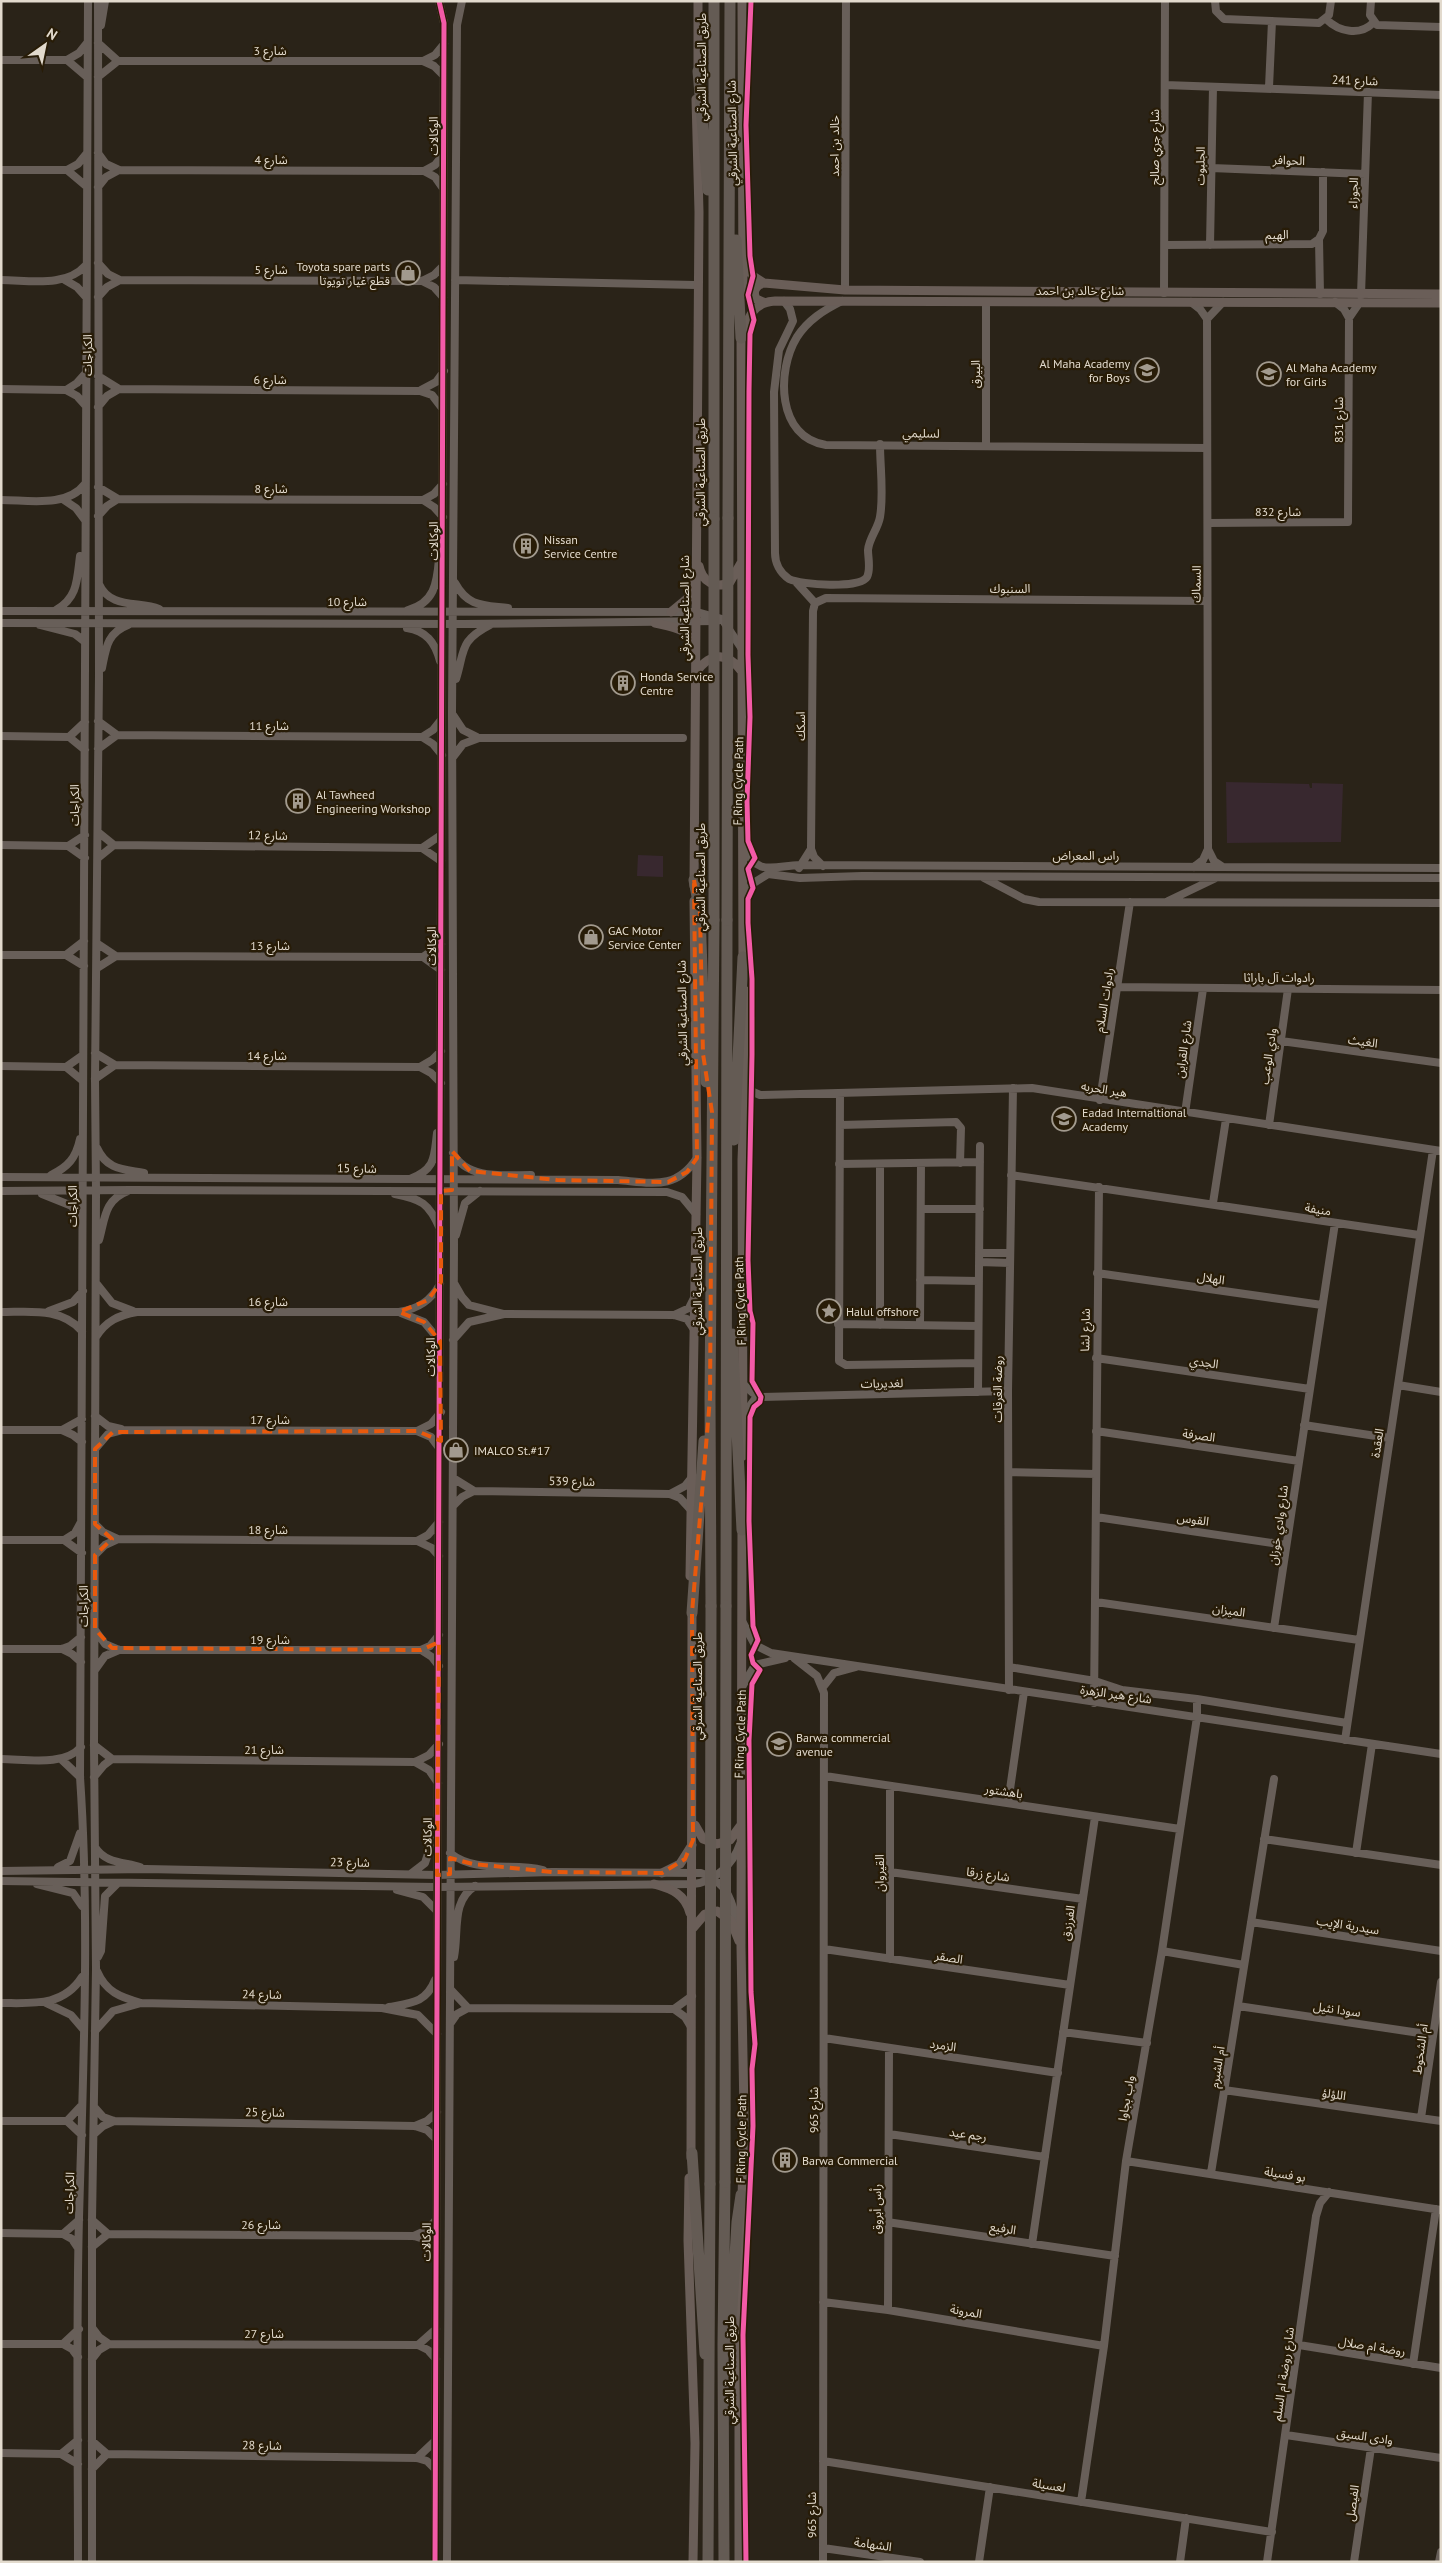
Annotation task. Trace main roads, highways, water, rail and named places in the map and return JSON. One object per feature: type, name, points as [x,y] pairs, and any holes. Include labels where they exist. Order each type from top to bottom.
[{"type":"highway","name":"طريق الصناعية الشرقي","points":[[708,2562],[708,2382],[711,2345],[710,1398],[714,920],[714,1]]},
{"type":"highway","name":"طريق الصناعية الشرقي","points":[[724,2562],[730,1]]},
{"type":"highway","points":[[698,71],[707,186],[713,224]]},
{"type":"highway","points":[[729,159],[735,210],[741,338]]},
{"type":"highway","points":[[694,880],[700,913],[703,1054],[712,1112]]},
{"type":"highway","points":[[727,1209],[736,1113],[743,957]]},
{"type":"highway","points":[[726,1293],[735,1360],[742,1530]]},
{"type":"highway","points":[[692,1614],[702,1464],[710,1398]]},
{"type":"highway","points":[[692,2153],[701,2321],[708,2382]]},
{"type":"highway","points":[[724,2382],[729,2345],[737,2222],[741,2195]]},
{"type":"main road","name":"شارع الصناعية الشرقي","points":[[696,1214],[694,880],[697,656],[696,285],[698,212],[695,112],[698,71],[698,1]]},
{"type":"main road","name":"شارع الصناعية الشرقي","points":[[742,1],[745,264],[741,338],[743,957]]},
{"type":"main road","points":[[745,264],[753,276],[764,284]]},
{"type":"main road","points":[[741,338],[750,314],[763,302],[758,300],[754,294],[757,287],[764,284]]},
{"type":"main road","name":"شارع خالد بن احمد","points":[[764,284],[845,290],[1320,294],[1361,299],[1441,303]]},
{"type":"main road","name":"شارع خالد بن احمد","points":[[763,302],[843,300],[1335,302],[1441,294]]},
{"type":"main road","points":[[696,548],[703,578],[708,583],[718,585],[725,585],[734,578],[743,557]]},
{"type":"main road","points":[[671,612],[688,598],[697,575]]},
{"type":"main road","points":[[655,623],[678,628],[687,633],[697,656]]},
{"type":"main road","points":[[696,672],[704,662],[718,656],[732,660],[743,673]]},
{"type":"main road","name":"طريق الصناعية الشرقي","points":[[739,2562],[741,2195],[744,2114],[741,1947],[741,1620],[744,1414],[744,1081],[747,1006],[743,957]]},
{"type":"main road","name":"طريق الصناعية الشرقي","points":[[692,2560],[694,2365],[688,2240],[692,2153],[693,1815],[691,1510],[696,1214]]},
{"type":"main road","points":[[693,1815],[699,1835],[711,1844],[721,1844],[730,1840],[741,1824]]},
{"type":"main road","points":[[662,1873],[680,1864],[688,1853],[693,1840]]},
{"type":"main road","points":[[654,1884],[668,1888],[681,1895],[688,1905],[693,1928]]},
{"type":"main road","points":[[693,1928],[709,1912],[722,1913],[731,1921],[741,1947]]},
{"type":"place","name":"Toyota spare parts قطع غيار تويوتا","points":[[408,273]]},
{"type":"place","name":"Al Maha Academy for Boys","points":[[1147,370]]},
{"type":"place","name":"Al Maha Academy for Girls","points":[[1269,374]]},
{"type":"place","name":"Nissan Service Centre","points":[[526,546]]},
{"type":"place","name":"Honda Service Centre","points":[[623,683]]},
{"type":"place","name":"Al Tawheed Engineering Workshop","points":[[298,801]]},
{"type":"place","name":"GAC Motor Service Center","points":[[591,937]]},
{"type":"place","name":"Eadad Internaltional Academy","points":[[1064,1119]]},
{"type":"place","name":"Halul offshore","points":[[829,1311]]},
{"type":"place","name":"IMALCO St.#17","points":[[456,1450]]},
{"type":"place","name":"Barwa commercial avenue","points":[[779,1744]]},
{"type":"place","name":"Barwa Commercial","points":[[785,2160]]}]
